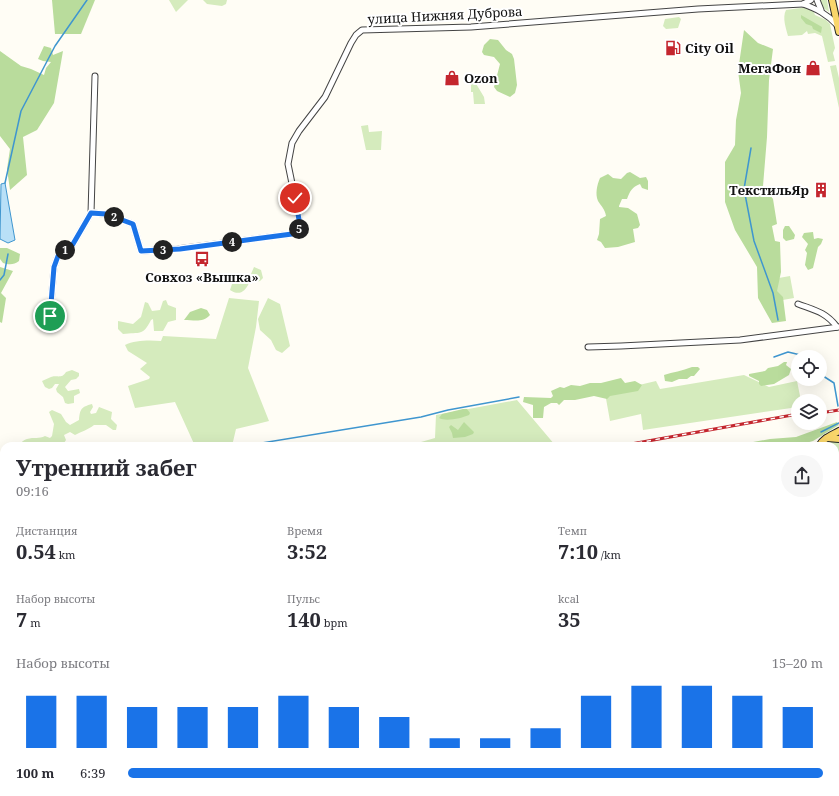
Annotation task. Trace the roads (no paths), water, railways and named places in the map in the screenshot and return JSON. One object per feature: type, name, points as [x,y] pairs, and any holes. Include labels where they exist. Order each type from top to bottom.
[{"type":"main road","points":[[832,0],[838,22]]},
{"type":"main road","points":[[821,442],[839,431]]},
{"type":"main road","points":[[826,438],[839,439]]},
{"type":"street","name":"улица Нижняя Дуброва","points":[[804,4],[811,0]]},
{"type":"street","points":[[817,0],[818,6],[821,10]]},
{"type":"street","name":"улица Нижняя Дуброва","points":[[91,213],[106,214],[133,224],[141,251],[177,249],[298,232],[300,225],[288,164],[292,143],[299,131],[325,97],[351,43],[356,35],[362,30],[471,27],[698,8],[804,4],[821,10],[838,22]]},
{"type":"street","points":[[826,14],[838,22]]},
{"type":"street","points":[[50,316],[54,267],[58,256],[73,244],[91,213],[95,76]]},
{"type":"street","points":[[798,304],[820,312],[831,318],[838,327]]},
{"type":"street","points":[[588,347],[740,340],[838,327]]},
{"type":"water","points":[[5,183],[15,240],[8,243],[0,239],[1,184]]},
{"type":"waterway","points":[[5,183],[21,111],[55,46],[87,0]]},
{"type":"waterway","points":[[751,148],[744,189],[754,241],[773,293],[778,320]]},
{"type":"waterway","points":[[0,280],[4,275],[8,254]]},
{"type":"waterway","points":[[774,357],[788,352],[791,353]]},
{"type":"waterway","points":[[827,378],[834,383],[838,406]]},
{"type":"waterway","points":[[268,442],[421,417],[448,410],[519,397]]},
{"type":"waterway","points":[[821,432],[839,423]]},
{"type":"railway","points":[[827,412],[839,410]]},
{"type":"railway","points":[[642,442],[791,415]]},
{"type":"place","name":"City Oil","points":[[673,48]]},
{"type":"place","name":"МегаФон","points":[[813,68]]},
{"type":"place","name":"Ozon","points":[[452,78]]},
{"type":"place","name":"ТекстильЯр","points":[[821,190]]},
{"type":"place","name":"Совхоз «Вышка»","points":[[202,259]]}]
